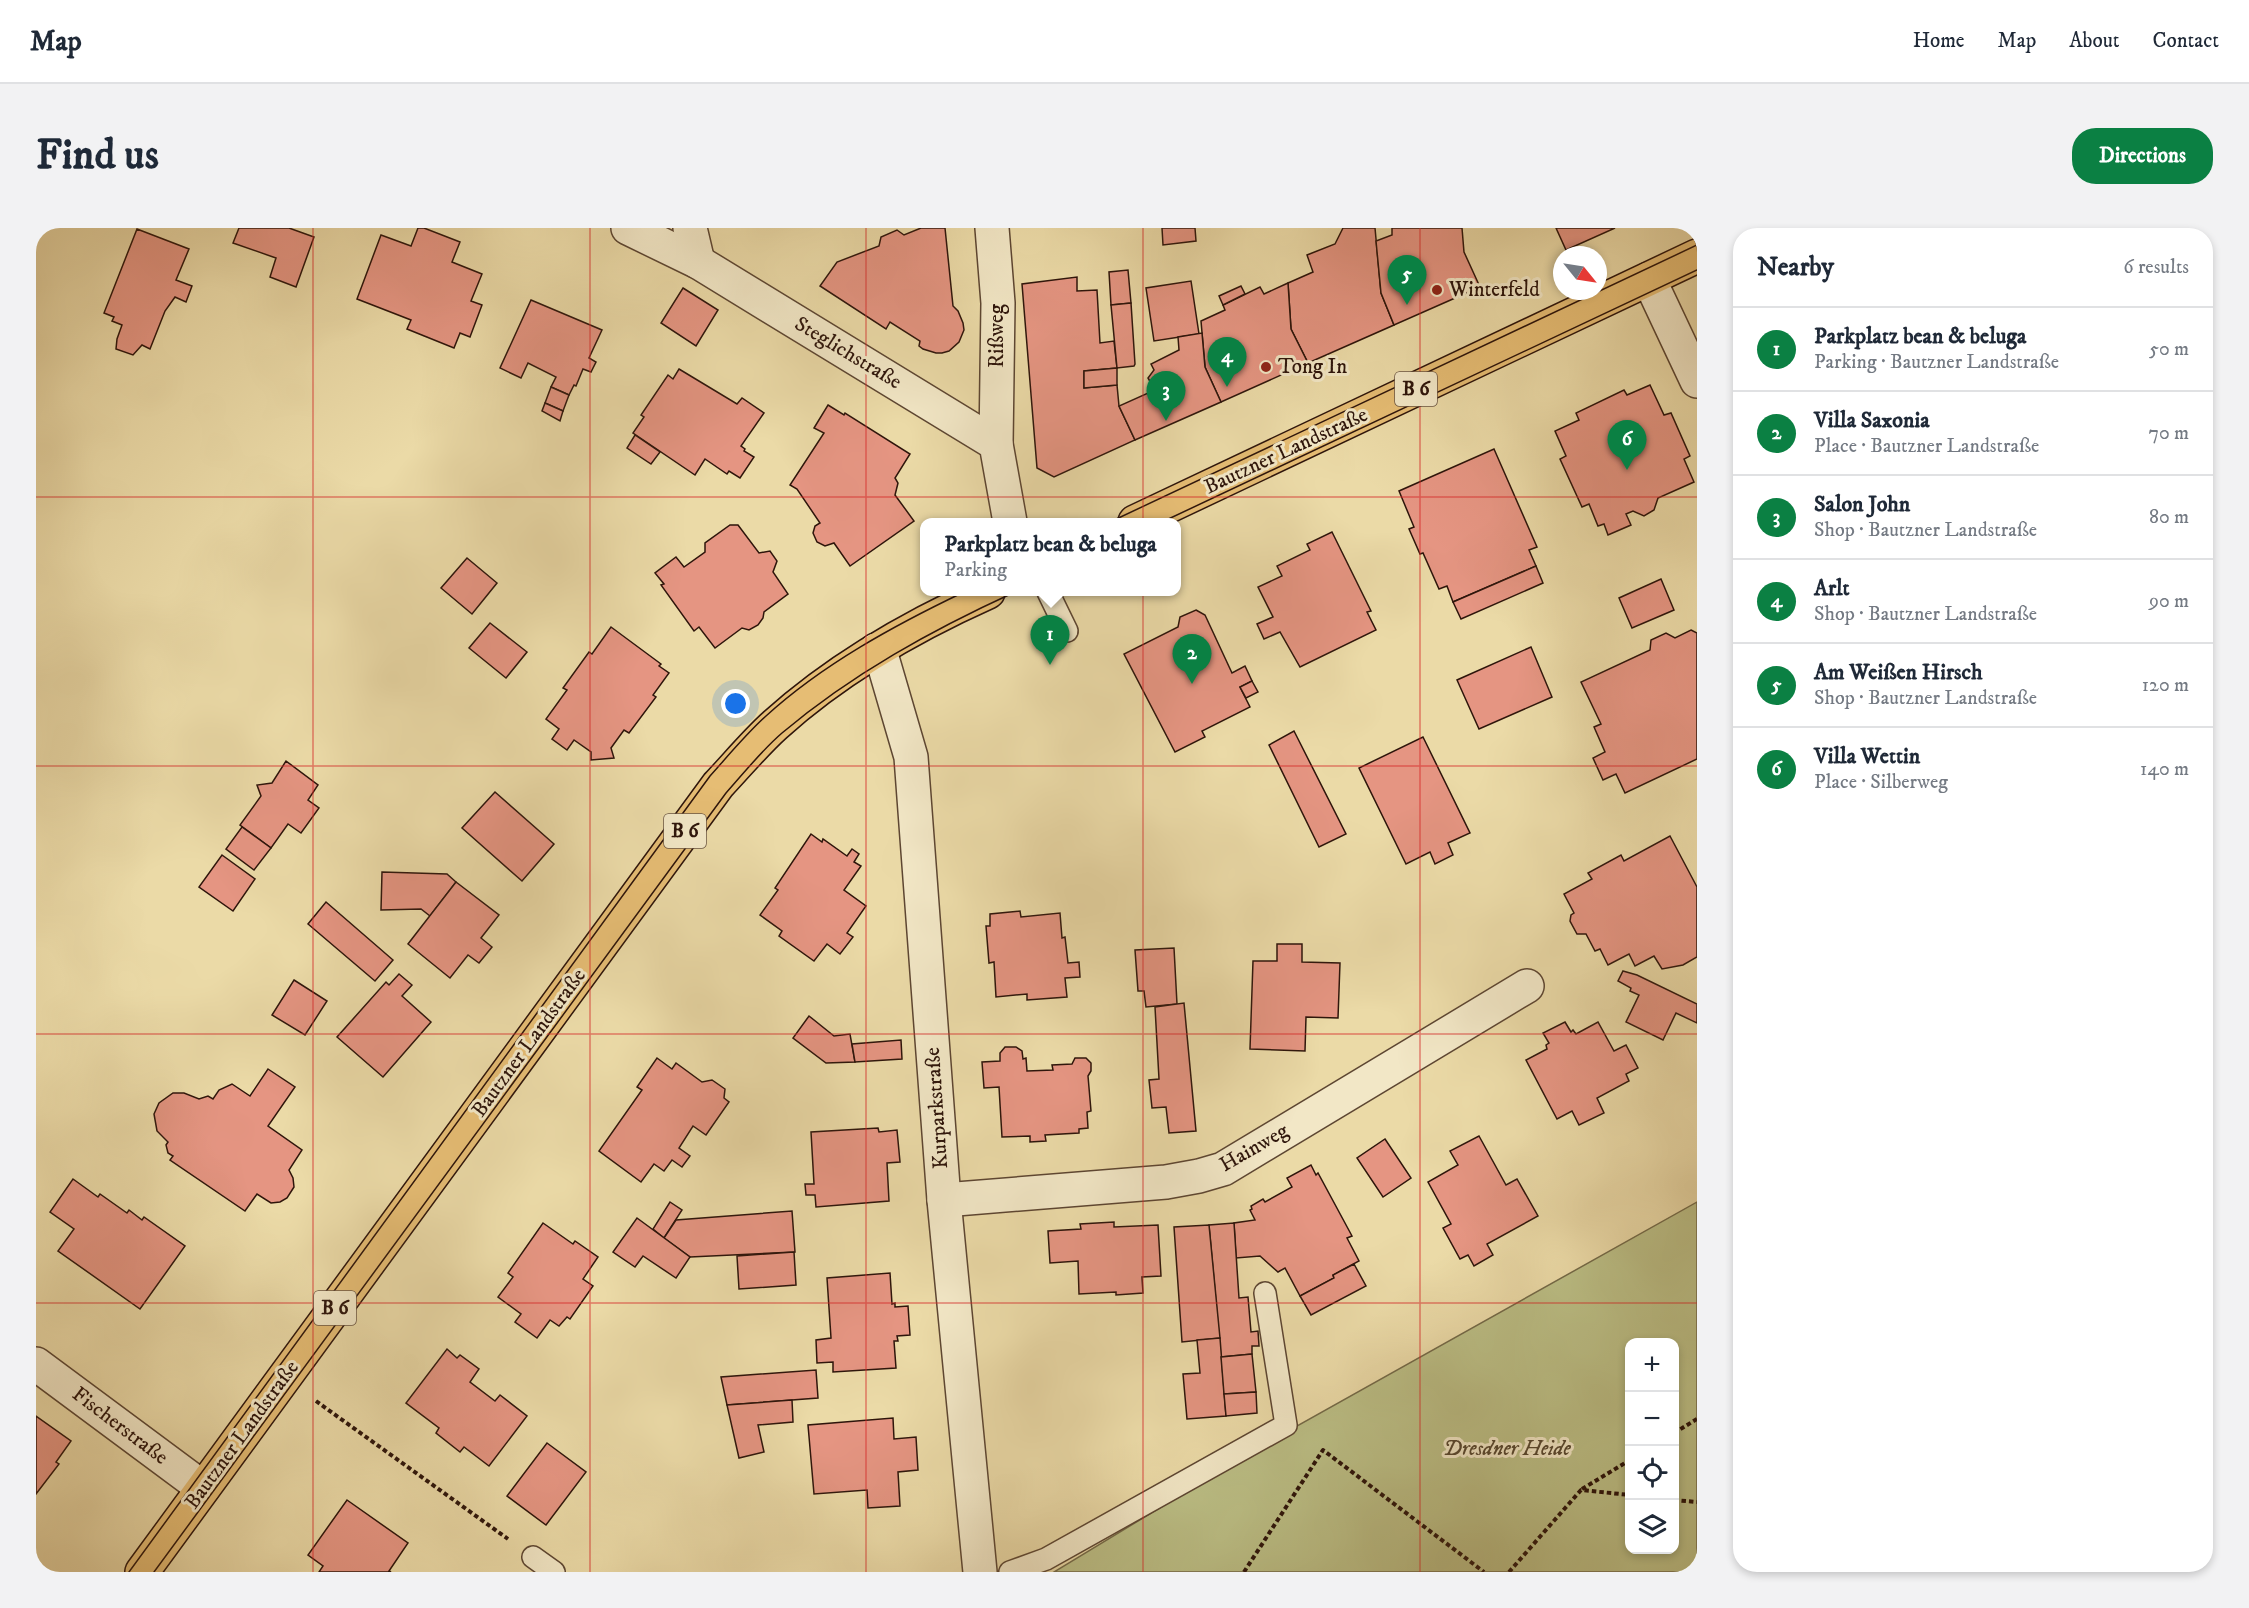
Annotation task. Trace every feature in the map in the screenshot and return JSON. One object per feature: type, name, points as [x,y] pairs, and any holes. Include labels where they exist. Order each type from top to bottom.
[{"type":"main road","name":"Bautzner Landstraße","points":[[1143,518],[1697,256]]},
{"type":"main road","name":"Bautzner Landstraße","points":[[142,1572],[718,785],[774,726],[828,681],[876,650],[978,596]]},
{"type":"street","name":"Steglichstraße","points":[[628,228],[698,262],[996,444]]},
{"type":"street","points":[[690,228],[698,262]]},
{"type":"street","name":"Rißweg","points":[[992,228],[998,303],[996,444]]},
{"type":"street","points":[[1649,279],[1697,381]]},
{"type":"street","points":[[996,444],[1009,518]]},
{"type":"street","name":"Kurparkstraße","points":[[876,650],[884,661],[911,757],[944,1200],[980,1572]]},
{"type":"street","name":"Hainweg","points":[[944,1200],[1166,1182],[1199,1176],[1223,1168],[1527,986]]},
{"type":"street","name":"Fischerstraße","points":[[36,1364],[203,1488]]},
{"type":"lane","points":[[1050,596],[1067,631]]},
{"type":"lane","points":[[1010,1572],[1046,1559],[1286,1425],[1265,1293]]},
{"type":"lane","points":[[533,1557],[554,1572]]},
{"type":"path","points":[[284,1378],[533,1557]]},
{"type":"path","points":[[1679,1429],[1697,1419]]},
{"type":"path","points":[[1244,1572],[1323,1450],[1484,1572]]},
{"type":"path","points":[[1509,1572],[1581,1490],[1625,1462]]},
{"type":"path","points":[[1581,1490],[1625,1495]]},
{"type":"path","points":[[1679,1500],[1697,1502]]},
{"type":"green space","name":"Dresdner Heide","points":[[1697,1202],[1697,1572],[1054,1572],[1265,1444]]},
{"type":"building","points":[[239,228],[289,228],[314,237],[296,287],[270,277],[276,258],[233,243]]},
{"type":"building","points":[[418,228],[424,228],[460,242],[452,262],[482,274],[471,301],[482,305],[470,337],[460,333],[454,348],[407,329],[411,320],[357,299],[381,235],[411,246]]},
{"type":"building","points":[[921,228],[945,228],[953,306],[963,323],[964,330],[959,342],[949,351],[942,353],[923,349],[919,346],[920,341],[890,322],[886,329],[820,286],[837,262],[879,246],[881,237],[897,230],[904,235]]},
{"type":"building","points":[[1162,228],[1195,228],[1196,241],[1163,245]]},
{"type":"building","points":[[1343,228],[1375,228],[1381,293],[1394,325],[1308,363],[1291,329],[1288,283],[1313,272],[1307,255],[1335,244]]},
{"type":"building","points":[[1392,228],[1462,228],[1464,252],[1480,287],[1394,325],[1381,293],[1376,241],[1392,235]]},
{"type":"building","points":[[1556,228],[1615,228],[1575,246],[1564,246]]},
{"type":"building","points":[[137,229],[189,249],[176,280],[192,286],[186,302],[175,297],[165,311],[150,349],[142,345],[133,355],[116,349],[122,325],[112,321],[114,317],[104,313]]},
{"type":"building","points":[[1128,270],[1131,303],[1111,305],[1109,272]]},
{"type":"building","points":[[1077,277],[1077,291],[1097,290],[1100,343],[1114,341],[1117,368],[1084,371],[1084,388],[1117,385],[1119,406],[1135,440],[1054,477],[1037,468],[1022,284]]},
{"type":"building","points":[[1191,281],[1199,334],[1154,341],[1146,288]]},
{"type":"building","points":[[1288,283],[1291,329],[1308,363],[1221,402],[1205,367],[1201,321],[1225,310],[1223,305],[1260,287],[1264,294]]},
{"type":"building","points":[[1241,286],[1245,294],[1223,305],[1219,296]]},
{"type":"building","points":[[683,288],[718,310],[696,346],[661,323]]},
{"type":"building","points":[[531,300],[602,330],[589,358],[596,362],[591,372],[583,369],[576,386],[574,385],[569,395],[551,387],[556,377],[528,363],[521,378],[500,368]]},
{"type":"building","points":[[1131,303],[1135,364],[1117,368],[1111,305]]},
{"type":"building","points":[[1202,333],[1205,367],[1221,402],[1135,440],[1119,406],[1155,390],[1148,378],[1154,370],[1151,364],[1179,350],[1178,337]]},
{"type":"building","points":[[1117,368],[1117,385],[1084,388],[1084,371]]},
{"type":"building","points":[[679,369],[737,404],[742,398],[764,413],[741,446],[745,449],[744,451],[754,457],[740,478],[729,471],[727,474],[705,459],[695,475],[633,433],[644,417],[641,415],[668,375],[673,379]]},
{"type":"building","points":[[1650,385],[1664,415],[1671,413],[1690,456],[1684,459],[1694,482],[1658,498],[1654,510],[1644,516],[1633,511],[1626,514],[1631,525],[1608,535],[1604,524],[1598,526],[1589,504],[1582,507],[1560,459],[1566,456],[1555,431],[1579,420],[1576,413],[1624,390],[1627,395]]},
{"type":"building","points":[[551,387],[569,395],[563,411],[545,403]]},
{"type":"building","points":[[545,403],[563,411],[560,421],[542,411]]},
{"type":"building","points":[[828,405],[844,415],[845,413],[910,454],[895,478],[898,483],[895,495],[914,521],[850,566],[834,543],[825,546],[817,542],[813,533],[815,526],[820,523],[797,489],[790,485],[824,433],[814,428]]},
{"type":"building","points":[[635,435],[660,452],[651,464],[627,448]]},
{"type":"building","points":[[1494,449],[1537,547],[1529,550],[1536,566],[1453,602],[1447,586],[1439,589],[1423,553],[1420,554],[1409,529],[1414,527],[1399,491]]},
{"type":"building","points":[[730,525],[738,525],[759,553],[770,551],[777,561],[773,572],[788,594],[764,612],[758,625],[749,630],[742,628],[715,648],[699,627],[694,631],[655,573],[676,557],[684,567],[705,552],[705,543]]},
{"type":"building","points":[[1332,532],[1371,611],[1367,612],[1376,630],[1300,667],[1280,632],[1264,639],[1257,624],[1273,617],[1258,587],[1282,576],[1277,566],[1310,550],[1307,544]]},
{"type":"building","points":[[467,558],[497,583],[472,614],[441,588]]},
{"type":"building","points":[[1536,566],[1543,583],[1461,619],[1453,602]]},
{"type":"building","points":[[1661,579],[1674,610],[1632,628],[1619,598]]},
{"type":"building","points":[[1196,610],[1205,615],[1232,673],[1245,666],[1252,681],[1240,687],[1250,707],[1202,731],[1205,737],[1175,752],[1124,654],[1178,627],[1180,617]]},
{"type":"building","points":[[490,623],[527,652],[506,678],[469,648]]},
{"type":"building","points":[[611,627],[661,664],[659,666],[669,673],[653,695],[656,697],[629,733],[624,730],[611,748],[614,758],[591,760],[591,752],[574,740],[567,750],[552,739],[559,729],[546,719],[567,690],[563,688],[589,652],[592,654]]},
{"type":"building","points":[[1691,630],[1697,633],[1697,759],[1625,793],[1616,774],[1603,780],[1593,758],[1605,752],[1594,727],[1601,724],[1581,682],[1650,650],[1651,640],[1666,633],[1675,638]]},
{"type":"building","points":[[1531,647],[1552,697],[1479,729],[1457,680]]},
{"type":"building","points":[[1252,681],[1258,692],[1246,698],[1240,687]]},
{"type":"building","points":[[1294,731],[1346,834],[1319,847],[1269,745]]},
{"type":"building","points":[[1423,737],[1470,833],[1448,843],[1453,855],[1435,864],[1430,852],[1406,864],[1359,768]]},
{"type":"building","points":[[286,761],[318,785],[308,800],[319,808],[301,833],[288,824],[271,848],[240,825],[261,796],[257,785],[272,783]]},
{"type":"building","points":[[495,792],[554,844],[522,881],[462,828]]},
{"type":"building","points":[[242,827],[271,848],[254,870],[226,849]]},
{"type":"building","points":[[811,834],[822,842],[823,839],[847,856],[852,849],[859,854],[854,862],[861,866],[844,890],[866,906],[847,933],[853,937],[840,954],[827,944],[814,961],[779,936],[782,931],[760,915],[778,890],[775,888]]},
{"type":"building","points":[[1670,836],[1697,887],[1697,957],[1683,965],[1662,969],[1654,956],[1635,966],[1629,954],[1608,965],[1600,949],[1595,951],[1586,934],[1577,934],[1570,921],[1574,913],[1564,894],[1592,879],[1588,873],[1621,855],[1624,861]]},
{"type":"building","points":[[222,855],[255,879],[233,911],[199,887]]},
{"type":"building","points":[[382,872],[447,874],[456,882],[430,916],[421,909],[381,910]]},
{"type":"building","points":[[456,882],[499,915],[481,938],[492,947],[479,963],[468,955],[450,978],[408,944]]},
{"type":"building","points":[[326,902],[393,960],[375,981],[308,924]]},
{"type":"building","points":[[1020,911],[1021,917],[1060,913],[1062,938],[1065,937],[1068,963],[1079,962],[1080,977],[1065,978],[1067,997],[1027,1000],[1027,994],[996,997],[994,962],[989,963],[986,926],[990,926],[990,914]]},
{"type":"building","points":[[1277,944],[1302,944],[1302,962],[1340,963],[1338,1018],[1306,1017],[1305,1051],[1250,1049],[1253,961],[1277,961]]},
{"type":"building","points":[[1174,948],[1177,1004],[1146,1007],[1144,991],[1138,991],[1135,950]]},
{"type":"building","points":[[1623,971],[1637,975],[1697,1004],[1697,1023],[1676,1013],[1663,1040],[1626,1022],[1639,995],[1618,981]]},
{"type":"building","points":[[399,974],[412,985],[402,996],[431,1022],[383,1077],[337,1037],[386,982],[389,985]]},
{"type":"building","points":[[294,980],[327,1001],[305,1035],[272,1015]]},
{"type":"building","points":[[1184,1003],[1196,1131],[1169,1133],[1166,1107],[1152,1108],[1149,1080],[1159,1079],[1155,1007]]},
{"type":"building","points":[[809,1016],[834,1036],[850,1034],[855,1062],[826,1063],[793,1038]]},
{"type":"building","points":[[1565,1022],[1571,1032],[1573,1030],[1576,1034],[1598,1022],[1614,1051],[1626,1045],[1638,1068],[1626,1074],[1629,1081],[1597,1098],[1604,1113],[1579,1125],[1572,1111],[1557,1119],[1526,1060],[1547,1049],[1546,1045],[1549,1043],[1543,1033]]},
{"type":"building","points":[[901,1040],[902,1059],[855,1062],[852,1044]]},
{"type":"building","points":[[1005,1047],[1016,1047],[1022,1051],[1023,1059],[1026,1058],[1027,1071],[1053,1070],[1052,1065],[1072,1064],[1075,1058],[1086,1058],[1091,1063],[1088,1076],[1091,1111],[1087,1112],[1088,1128],[1079,1129],[1079,1133],[1045,1135],[1046,1141],[1030,1142],[1030,1136],[1002,1137],[999,1087],[984,1088],[982,1062],[1000,1061],[1000,1053]]},
{"type":"building","points":[[657,1058],[672,1069],[676,1063],[702,1082],[712,1080],[725,1089],[724,1098],[729,1102],[706,1135],[693,1126],[679,1148],[690,1156],[682,1167],[672,1160],[664,1171],[654,1164],[641,1182],[599,1151],[642,1090],[637,1087]]},
{"type":"building","points":[[268,1069],[295,1087],[268,1126],[302,1150],[289,1170],[294,1187],[287,1198],[271,1203],[257,1194],[245,1211],[170,1160],[173,1156],[168,1153],[166,1145],[168,1142],[157,1131],[154,1114],[159,1103],[173,1093],[184,1093],[199,1099],[208,1096],[213,1099],[219,1090],[232,1084],[250,1096]]},
{"type":"building","points":[[878,1128],[879,1132],[897,1130],[900,1162],[887,1163],[889,1201],[816,1207],[815,1195],[806,1195],[805,1184],[814,1184],[811,1132]]},
{"type":"building","points":[[1479,1136],[1506,1185],[1517,1179],[1538,1216],[1487,1244],[1493,1255],[1474,1266],[1468,1255],[1460,1259],[1443,1228],[1451,1224],[1428,1182],[1458,1165],[1450,1151]]},
{"type":"building","points":[[1385,1139],[1411,1178],[1383,1197],[1357,1158]]},
{"type":"building","points":[[1311,1165],[1316,1175],[1318,1173],[1352,1236],[1347,1238],[1359,1261],[1333,1275],[1334,1278],[1300,1296],[1285,1268],[1278,1272],[1260,1256],[1236,1258],[1234,1223],[1255,1220],[1250,1210],[1251,1206],[1263,1199],[1265,1202],[1292,1187],[1287,1178]]},
{"type":"building","points":[[73,1179],[98,1197],[100,1194],[127,1213],[129,1210],[142,1220],[144,1217],[185,1246],[140,1309],[58,1251],[74,1229],[50,1212]]},
{"type":"building","points":[[670,1202],[682,1210],[664,1238],[653,1229]]},
{"type":"building","points":[[792,1211],[795,1252],[690,1257],[664,1238],[676,1220]]},
{"type":"building","points":[[637,1218],[690,1257],[676,1278],[643,1256],[635,1267],[613,1252]]},
{"type":"building","points":[[1114,1222],[1114,1227],[1158,1225],[1161,1276],[1142,1277],[1143,1293],[1079,1294],[1078,1261],[1050,1263],[1048,1231],[1081,1229],[1080,1224]]},
{"type":"building","points":[[543,1223],[573,1244],[575,1241],[598,1257],[583,1279],[593,1286],[570,1319],[567,1317],[559,1326],[550,1320],[537,1338],[515,1322],[521,1314],[498,1297],[513,1277],[508,1273]]},
{"type":"building","points":[[1234,1223],[1239,1298],[1248,1297],[1251,1332],[1258,1331],[1259,1346],[1252,1346],[1252,1354],[1221,1357],[1209,1225]]},
{"type":"building","points":[[1209,1225],[1220,1338],[1182,1342],[1174,1227]]},
{"type":"building","points":[[794,1252],[796,1285],[739,1289],[737,1256]]},
{"type":"building","points":[[1354,1264],[1366,1286],[1311,1315],[1300,1296],[1334,1278],[1333,1275]]},
{"type":"building","points":[[890,1273],[892,1304],[895,1303],[895,1307],[908,1306],[910,1335],[897,1336],[898,1341],[894,1341],[896,1368],[833,1372],[833,1362],[817,1363],[816,1340],[831,1338],[827,1278]]},
{"type":"building","points":[[1220,1338],[1226,1416],[1187,1419],[1183,1374],[1200,1373],[1197,1340]]},
{"type":"building","points":[[447,1349],[457,1358],[460,1355],[479,1369],[470,1382],[495,1401],[500,1395],[527,1416],[489,1466],[464,1447],[460,1452],[436,1433],[439,1428],[406,1403]]},
{"type":"building","points":[[1252,1354],[1256,1392],[1224,1394],[1221,1357]]},
{"type":"building","points":[[816,1370],[818,1398],[727,1405],[721,1377]]},
{"type":"building","points":[[1256,1392],[1257,1413],[1226,1416],[1224,1394]]},
{"type":"building","points":[[792,1400],[793,1422],[758,1425],[764,1452],[739,1458],[727,1405]]},
{"type":"building","points":[[36,1416],[71,1441],[56,1462],[59,1464],[36,1494]]},
{"type":"building","points":[[893,1418],[894,1439],[916,1437],[918,1470],[898,1472],[900,1506],[868,1508],[867,1490],[814,1494],[808,1425]]},
{"type":"building","points":[[547,1443],[586,1472],[546,1525],[507,1496]]},
{"type":"building","points":[[347,1500],[408,1543],[389,1571],[391,1572],[319,1572],[323,1566],[308,1555]]},
{"type":"tram line","points":[[1118,518],[1697,245]]},
{"type":"tram line","points":[[1170,518],[1697,270]]},
{"type":"tram line","points":[[129,1572],[710,776],[759,723],[811,679],[886,632],[956,596]]},
{"type":"tram line","points":[[154,1572],[726,793],[753,762],[782,733],[836,691],[865,672],[923,638],[1007,596]]},
{"type":"place","name":"Winterfeld","points":[[1437,290]]},
{"type":"place","name":"Am Weißen Hirsch","points":[[1407,305]]},
{"type":"place","name":"Tong In","points":[[1266,367]]},
{"type":"place","name":"Arlt","points":[[1227,387]]},
{"type":"place","name":"Salon John","points":[[1166,421]]},
{"type":"place","name":"Villa Wettin","points":[[1627,470]]},
{"type":"place","name":"Parkplatz bean & beluga","points":[[1050,665]]},
{"type":"place","name":"Villa Saxonia","points":[[1192,684]]}]
